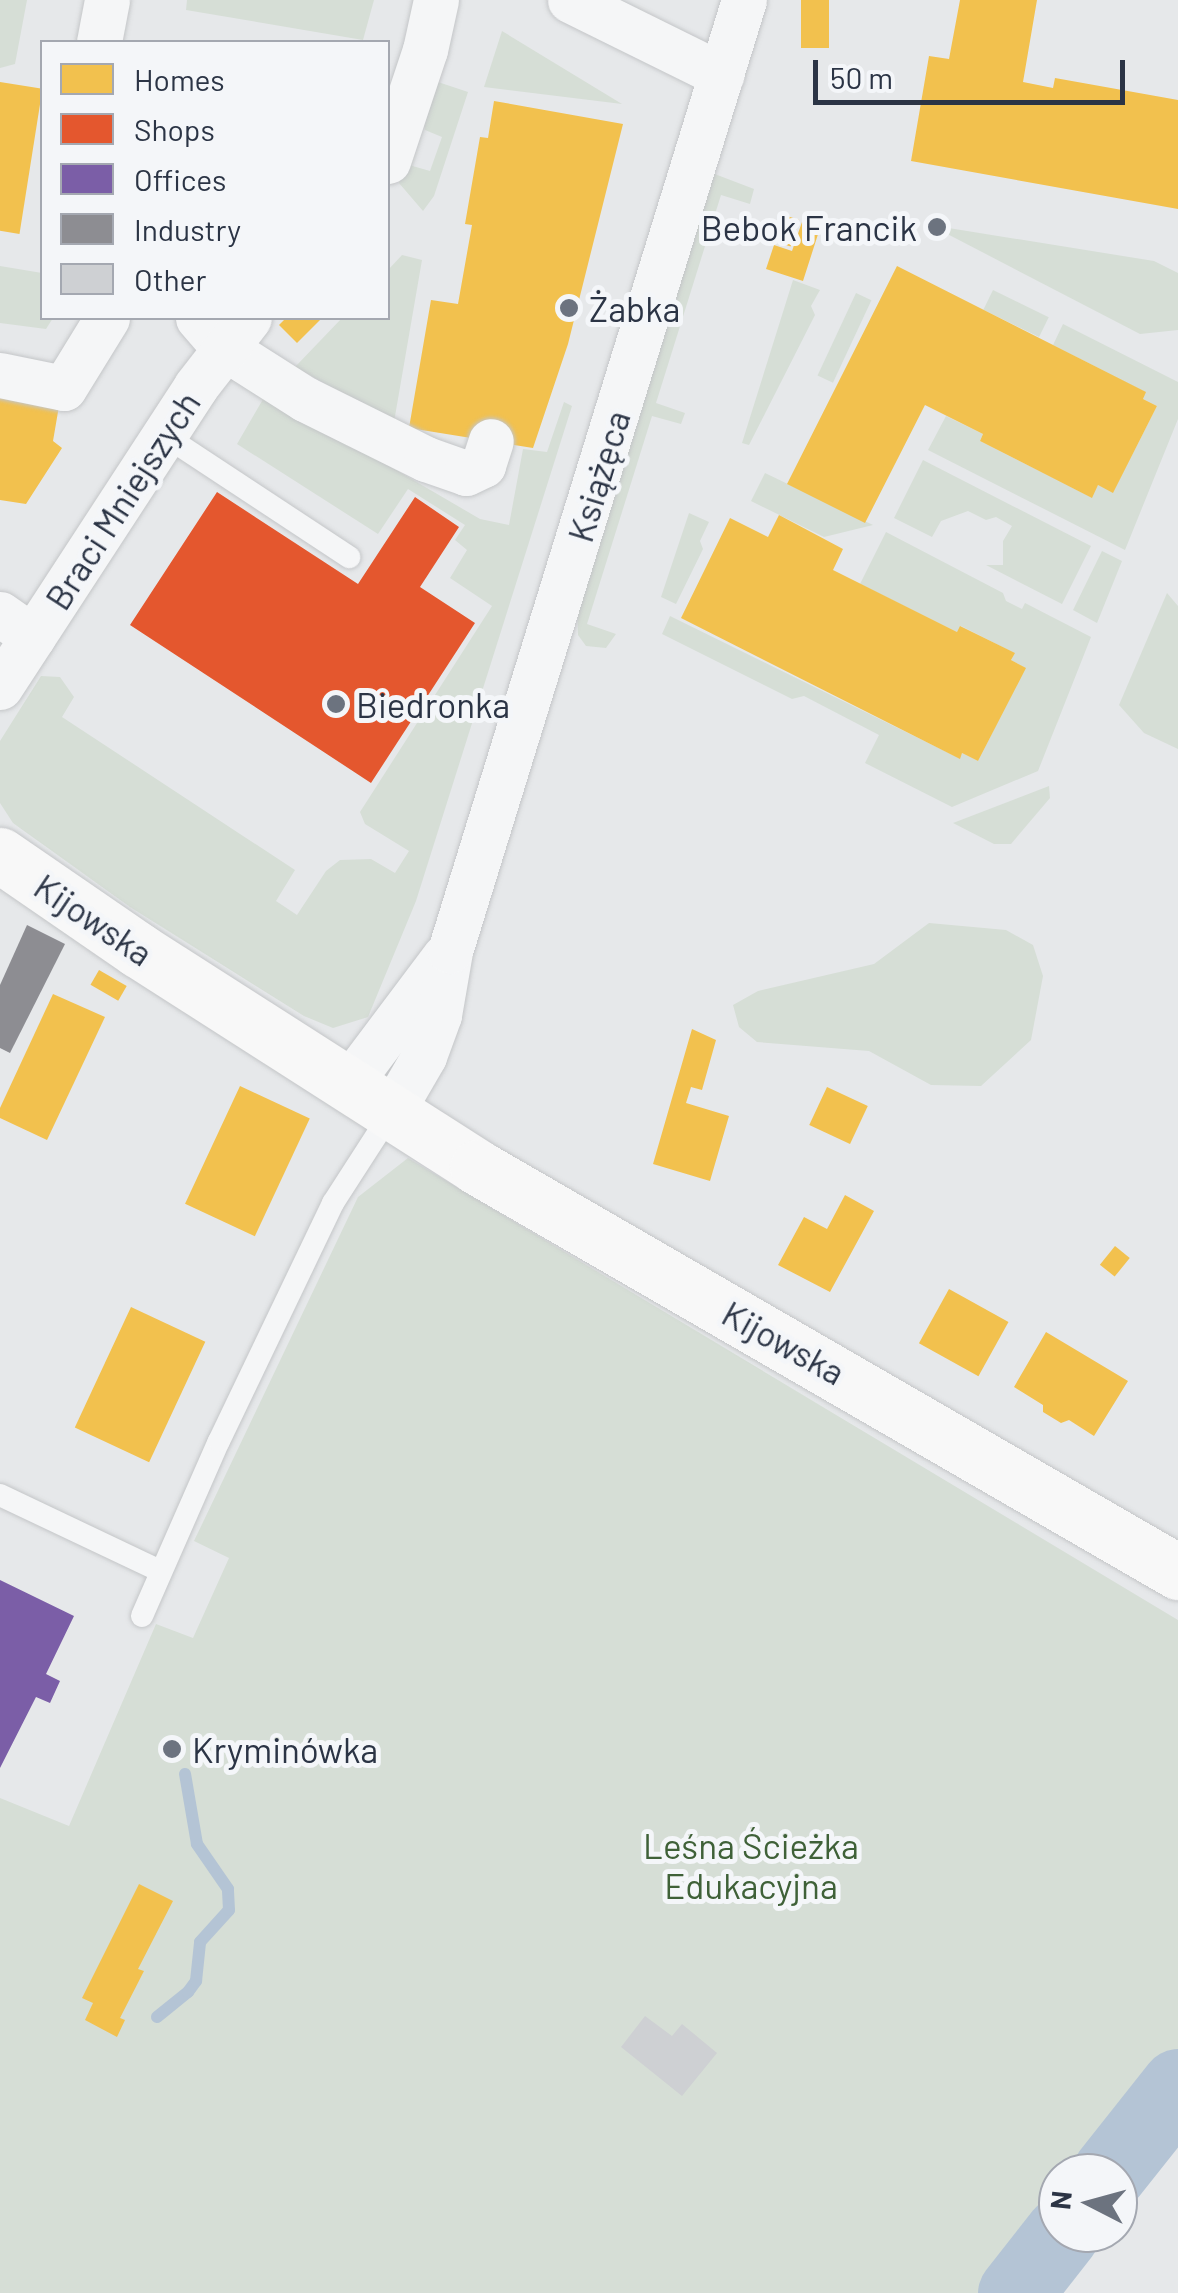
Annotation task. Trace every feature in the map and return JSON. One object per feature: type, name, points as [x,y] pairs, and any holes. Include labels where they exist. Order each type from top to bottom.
[{"type":"street","points":[[99,40],[107,0]]},
{"type":"street","points":[[390,156],[425,50],[436,0]]},
{"type":"street","points":[[570,0],[722,75]]},
{"type":"street","name":"Książęca","points":[[369,1099],[424,1056],[434,1029],[450,951],[744,0]]},
{"type":"street","points":[[0,375],[64,388],[106,320]]},
{"type":"street","points":[[223,327],[305,399],[426,459],[466,472],[483,466],[491,441]]},
{"type":"street","name":"Braci Mniejszych","points":[[0,687],[17,625],[164,435],[223,327]]},
{"type":"street","name":"Kijowska","points":[[0,854],[369,1099],[1178,1572]]},
{"type":"lane","points":[[164,435],[350,556]]},
{"type":"lane","points":[[142,1616],[333,1203],[369,1099]]},
{"type":"lane","points":[[0,1496],[160,1572]]},
{"type":"green space","points":[[0,0],[27,0],[15,64],[0,68]]},
{"type":"green space","points":[[187,0],[374,0],[363,40],[186,10]]},
{"type":"green space","points":[[502,31],[622,104],[484,87]]},
{"type":"green space","points":[[438,82],[468,92],[434,196],[423,211],[399,183],[409,165],[430,171],[442,137],[425,130],[423,122]]},
{"type":"green space","points":[[712,173],[754,189],[750,204],[721,195],[656,403],[685,413],[681,424],[652,416],[587,624],[616,634],[606,648],[586,646],[578,635],[577,603]]},
{"type":"green space","points":[[930,225],[1154,261],[1178,273],[1178,330],[1140,334]]},
{"type":"green space","points":[[402,255],[422,260],[394,422],[295,367],[340,320],[390,320],[390,268]]},
{"type":"green space","points":[[0,266],[40,273],[40,320],[52,320],[46,329],[0,323]]},
{"type":"green space","points":[[793,280],[820,290],[811,306],[815,315],[749,445],[742,443]]},
{"type":"green space","points":[[993,290],[1049,317],[1039,337],[983,310]]},
{"type":"green space","points":[[856,293],[871,300],[833,383],[818,375]]},
{"type":"green space","points":[[1063,324],[1178,382],[1178,419],[1125,550],[928,450],[946,416],[983,434],[980,441],[1091,497],[1098,485],[1113,492],[1157,406],[1143,399],[1145,392],[1053,345]]},
{"type":"green space","points":[[266,394],[480,519],[509,525],[523,449],[547,452],[564,402],[572,406],[416,901],[368,1017],[333,1028],[304,1016],[130,907],[13,823],[0,803],[0,741],[41,676],[60,677],[74,697],[62,717],[295,870],[276,901],[297,915],[326,871],[340,860],[371,859],[395,873],[409,851],[365,824],[360,812],[492,606],[450,578],[467,550],[455,540],[465,525],[408,489],[378,534],[237,444]]},
{"type":"green space","points":[[923,460],[1091,546],[1062,604],[986,565],[1003,565],[1003,541],[1012,526],[996,517],[986,520],[968,511],[941,521],[932,537],[894,518]]},
{"type":"green space","points":[[765,473],[873,525],[824,537],[751,501]]},
{"type":"green space","points":[[689,513],[709,522],[700,541],[703,549],[676,604],[661,597]]},
{"type":"green space","points":[[886,532],[1003,593],[1006,601],[1022,609],[1025,603],[1091,637],[1038,771],[952,807],[865,763],[879,735],[804,696],[792,699],[662,634],[670,616],[959,758],[962,753],[978,761],[1025,668],[1011,660],[1014,653],[961,626],[957,632],[860,584]]},
{"type":"green space","points":[[1102,551],[1122,561],[1097,623],[1073,610]]},
{"type":"green space","points":[[1167,593],[1178,606],[1178,749],[1144,733],[1119,705]]},
{"type":"green space","points":[[1049,786],[1050,798],[1011,844],[994,844],[953,823]]},
{"type":"green space","points":[[929,923],[1006,930],[1033,945],[1043,976],[1031,1040],[981,1086],[931,1085],[869,1051],[757,1042],[739,1027],[733,1005],[758,991],[874,964]]},
{"type":"green space","name":"Leśna Ścieżka Edukacyjna","points":[[408,1158],[1178,1620],[1178,2137],[1138,2188],[1138,2153],[1038,2153],[1038,2253],[1086,2253],[1055,2293],[0,2293],[0,1798],[69,1826],[156,1624],[193,1638],[229,1558],[194,1541],[358,1197]]},
{"type":"building: Homes","points":[[801,0],[829,0],[829,48],[801,48]]},
{"type":"building: Homes","points":[[960,0],[1037,0],[1023,82],[1053,88],[1055,78],[1178,100],[1178,209],[911,161],[929,56],[949,59]]},
{"type":"building: Homes","points":[[0,82],[40,88],[40,104],[19,234],[0,231]]},
{"type":"building: Homes","points":[[494,101],[623,124],[568,344],[533,448],[409,428],[431,300],[458,304],[472,225],[465,224],[480,137],[488,138]]},
{"type":"building: Homes","points":[[784,215],[799,220],[791,247],[775,242]]},
{"type":"building: Homes","points":[[802,222],[820,228],[803,281],[766,269],[774,245],[792,251]]},
{"type":"building: Homes","points":[[897,266],[1146,392],[1143,399],[1157,406],[1113,493],[1098,485],[1092,498],[980,441],[983,434],[925,405],[865,523],[787,484]]},
{"type":"building: Homes","points":[[284,320],[320,320],[297,343],[279,325]]},
{"type":"building: Homes","points":[[0,396],[59,406],[53,441],[62,448],[26,504],[0,500]]},
{"type":"building: Homes","points":[[779,515],[843,549],[833,570],[957,632],[960,626],[1015,653],[1011,660],[1026,668],[978,761],[962,753],[960,759],[681,618],[730,518],[768,537]]},
{"type":"building: Homes","points":[[99,970],[127,986],[118,1001],[90,985]]},
{"type":"building: Homes","points":[[53,994],[105,1017],[47,1140],[0,1118],[0,1108]]},
{"type":"building: Homes","points":[[692,1029],[716,1040],[702,1090],[691,1087],[686,1103],[729,1116],[710,1181],[653,1164]]},
{"type":"building: Homes","points":[[240,1086],[310,1119],[255,1236],[185,1204]]},
{"type":"building: Homes","points":[[827,1087],[868,1106],[850,1144],[809,1125]]},
{"type":"building: Homes","points":[[845,1195],[874,1211],[830,1292],[778,1265],[804,1217],[827,1229]]},
{"type":"building: Homes","points":[[1115,1246],[1130,1258],[1115,1277],[1100,1265]]},
{"type":"building: Homes","points":[[949,1289],[1008,1322],[978,1376],[919,1343]]},
{"type":"building: Homes","points":[[131,1307],[205,1342],[149,1462],[75,1428]]},
{"type":"building: Homes","points":[[1046,1332],[1128,1381],[1094,1436],[1069,1420],[1061,1423],[1043,1412],[1043,1405],[1014,1387]]},
{"type":"building: Homes","points":[[139,1884],[173,1901],[138,1969],[144,1971],[120,2018],[125,2020],[117,2037],[85,2020],[93,2003],[82,1998]]},
{"type":"building: Shops","name":"Biedronka","points":[[217,492],[358,584],[415,497],[459,527],[420,587],[475,623],[371,783],[130,625]]},
{"type":"building: Offices","points":[[0,1580],[74,1616],[46,1674],[60,1681],[50,1703],[36,1697],[0,1768]]},
{"type":"building: Industry","points":[[27,925],[65,944],[10,1053],[0,1048],[0,985]]},
{"type":"building: Other","points":[[645,2016],[672,2036],[682,2024],[717,2053],[682,2096],[621,2047]]},
{"type":"waterway","points":[[157,2017],[196,1981],[200,1942],[229,1910],[228,1889],[197,1844],[185,1774]]},
{"type":"waterway","points":[[1125,2153],[1178,2086]]},
{"type":"waterway","points":[[1015,2293],[1046,2253]]},
{"type":"place","name":"Bebok Francik","points":[[937,227]]},
{"type":"place","name":"Żabka","points":[[569,308]]},
{"type":"place","name":"Biedronka","points":[[336,704]]},
{"type":"place","name":"Kryminówka","points":[[172,1749]]}]
